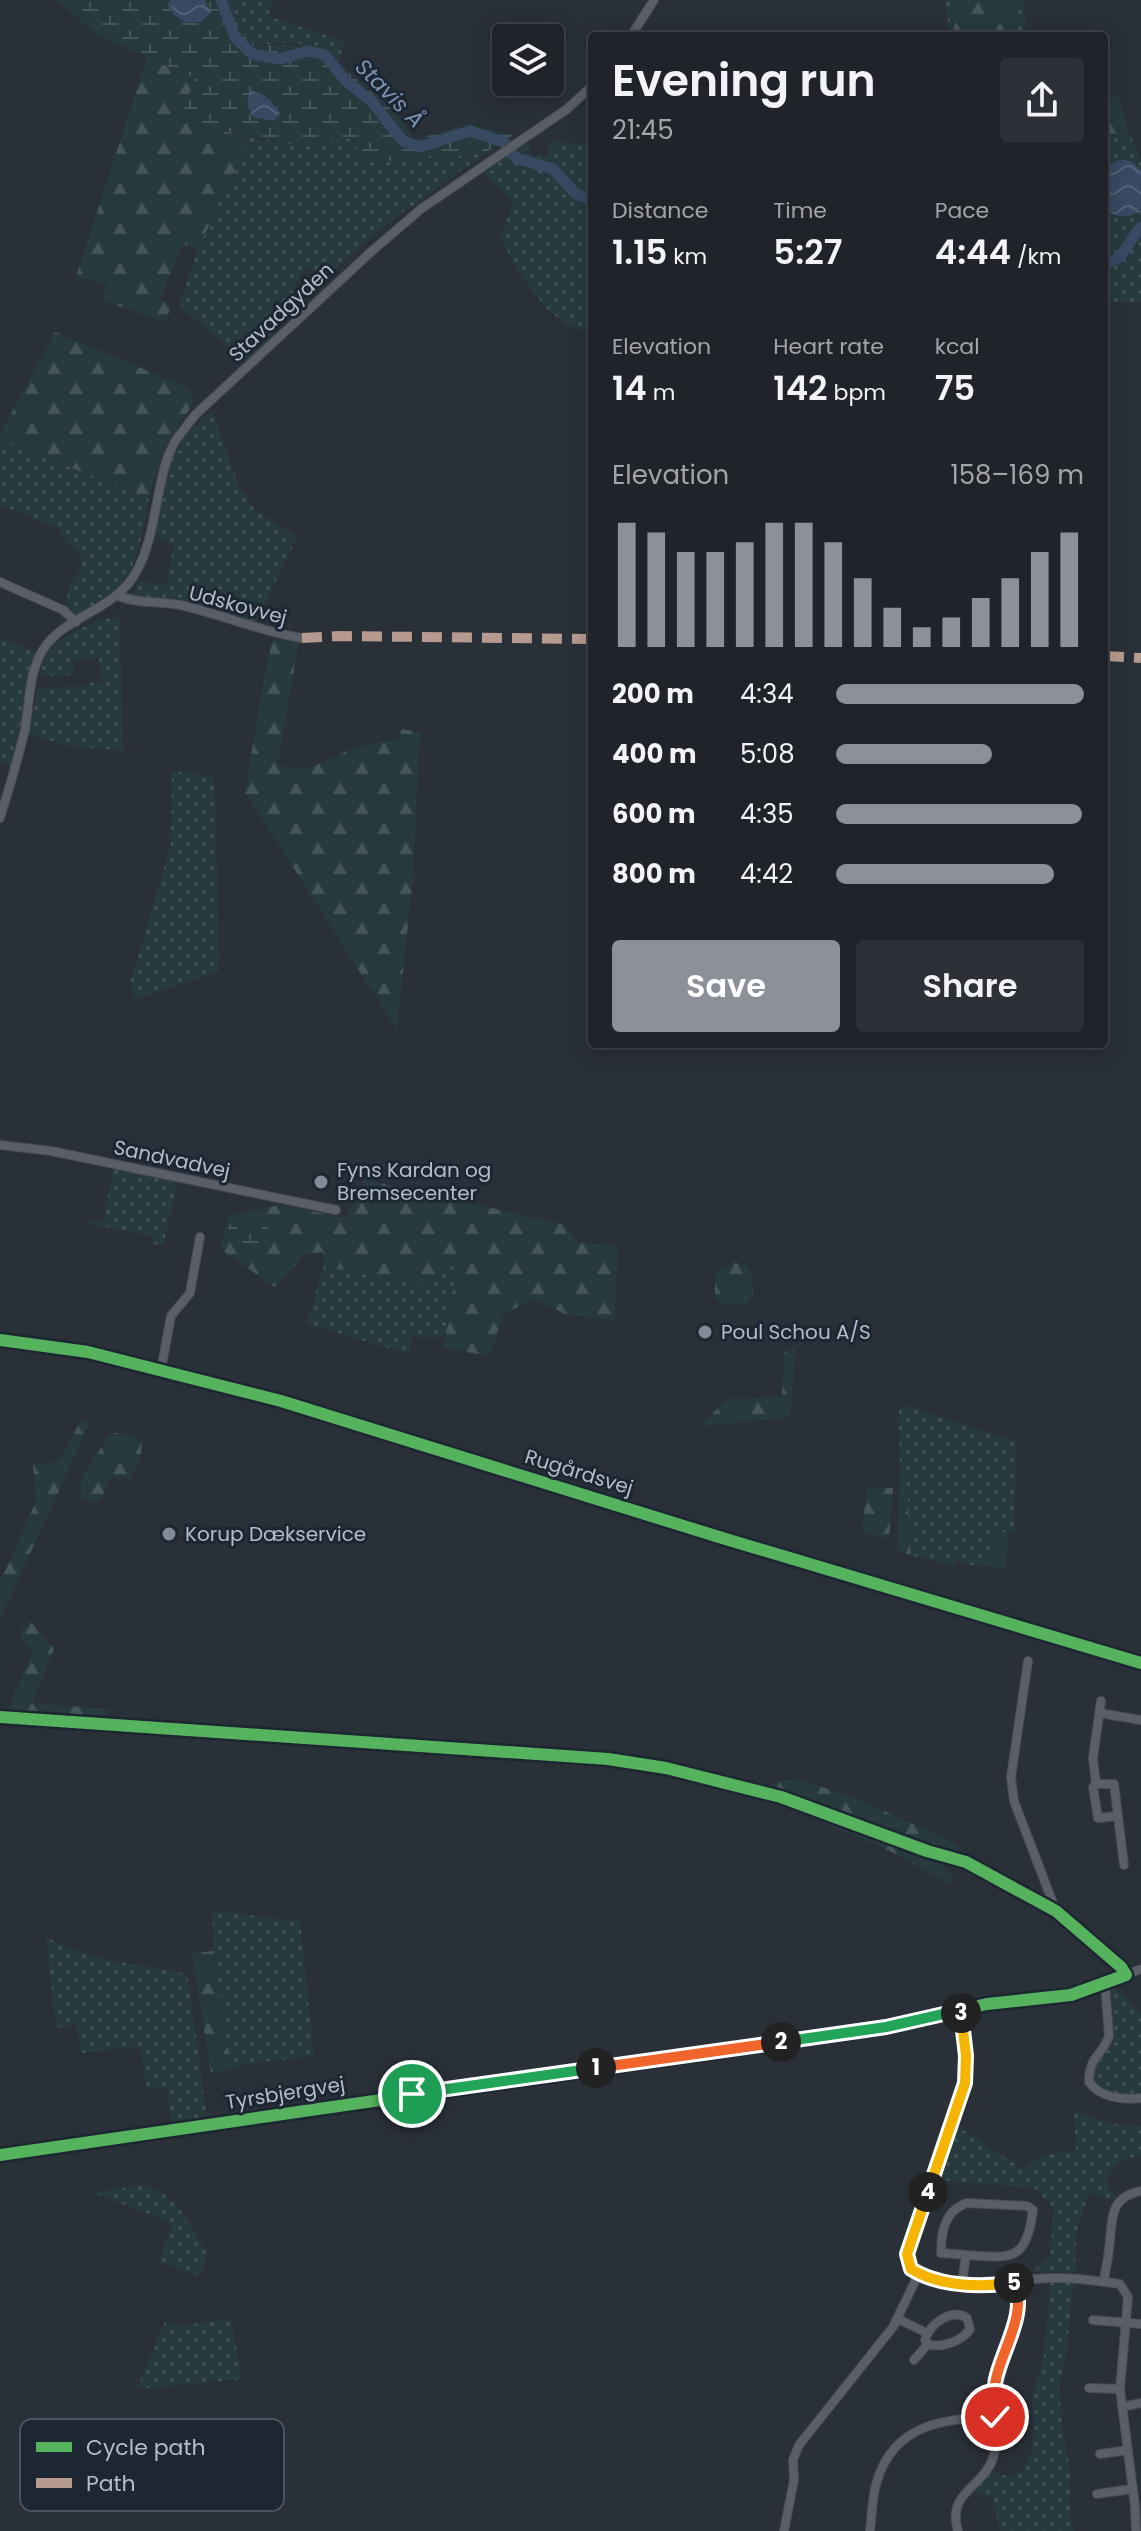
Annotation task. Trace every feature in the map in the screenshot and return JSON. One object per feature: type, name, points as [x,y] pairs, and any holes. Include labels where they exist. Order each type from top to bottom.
[{"type":"main road","name":"Rugårdsvej","points":[[0,1340],[73,1349],[319,1412],[719,1537],[1141,1663]]},
{"type":"street","points":[[634,32],[654,0]]},
{"type":"street","name":"Stavadgyden","points":[[0,818],[13,780],[38,658],[51,639],[118,596],[130,582],[144,557],[168,456],[175,441],[195,415],[421,209],[567,109],[588,90]]},
{"type":"street","points":[[0,582],[63,610],[76,622]]},
{"type":"street","name":"Udskovvej","points":[[118,596],[134,602],[181,606],[271,633],[302,638]]},
{"type":"street","name":"Sandvadvej","points":[[0,1145],[51,1151],[336,1210]]},
{"type":"street","points":[[161,1370],[171,1316],[190,1293],[200,1237]]},
{"type":"street","points":[[1028,1661],[1011,1777],[1014,1801],[1056,1911],[1121,1967],[1126,1975]]},
{"type":"street","points":[[1101,1701],[1093,1758],[1096,1784],[1093,1787],[1098,1818],[1117,1816]]},
{"type":"street","points":[[1099,1713],[1141,1720]]},
{"type":"street","points":[[1096,1784],[1114,1784],[1124,1865]]},
{"type":"street","name":"Tyrsbjergvej","points":[[0,2155],[886,2027],[987,2004],[1071,1995],[1141,1969]]},
{"type":"street","points":[[1105,1984],[1109,2036],[1094,2058],[1089,2082],[1098,2092],[1141,2098]]},
{"type":"street","points":[[961,2010],[966,2056],[965,2083],[907,2254],[911,2269],[962,2284],[992,2286],[1060,2278],[1120,2284],[1128,2297],[1120,2389],[1136,2531]]},
{"type":"street","points":[[1104,2282],[1112,2217],[1124,2197],[1141,2191]]},
{"type":"street","points":[[960,2205],[1027,2206],[1033,2210],[1028,2239],[1016,2252],[997,2257],[966,2255],[941,2253],[946,2220],[960,2205]]},
{"type":"street","points":[[962,2284],[966,2255]]},
{"type":"street","points":[[784,2531],[794,2480],[793,2460],[799,2445],[898,2319],[919,2273]]},
{"type":"street","points":[[958,2531],[956,2512],[960,2500],[993,2459],[994,2387],[1011,2340],[1016,2283]]},
{"type":"street","points":[[927,2333],[951,2314],[964,2316],[970,2326],[962,2339],[936,2347],[928,2344]]},
{"type":"street","points":[[898,2319],[927,2333]]},
{"type":"street","points":[[1093,2320],[1141,2324]]},
{"type":"street","points":[[914,2360],[928,2344],[927,2333]]},
{"type":"street","points":[[1089,2388],[1120,2389]]},
{"type":"street","points":[[1122,2407],[1141,2403]]},
{"type":"street","points":[[870,2531],[877,2482],[883,2466],[903,2441],[941,2421],[995,2417]]},
{"type":"street","points":[[1100,2454],[1128,2450]]},
{"type":"street","points":[[1129,2473],[1141,2473]]},
{"type":"street","points":[[1097,2494],[1132,2489]]},
{"type":"green space","points":[[57,0],[170,0],[171,8],[210,7],[205,0],[230,0],[243,34],[253,45],[318,45],[375,95],[388,99],[414,140],[470,124],[513,135],[484,154],[368,163],[347,137],[304,147],[179,122],[195,78],[97,35]],"holes":[[[250,92],[259,92],[277,109],[253,117]]]},
{"type":"green space","points":[[230,0],[275,0],[267,16],[344,41],[338,65],[318,45],[253,45],[243,34]]},
{"type":"green space","points":[[945,0],[1024,0],[1026,32],[949,32]]},
{"type":"green space","points":[[951,0],[1014,0],[1018,32],[955,32]]},
{"type":"green space","points":[[147,58],[195,78],[179,122],[250,137],[198,249],[183,244],[160,298],[171,307],[165,322],[102,300],[107,284],[76,277]]},
{"type":"green space","points":[[1118,96],[1129,133],[1108,140],[1108,99]]},
{"type":"green space","points":[[1129,133],[1141,160],[1141,302],[1108,302],[1108,140]]},
{"type":"green space","points":[[250,137],[304,147],[347,137],[368,163],[484,154],[383,227],[331,276],[304,267],[272,339],[246,361],[179,306],[198,249]]},
{"type":"green space","points":[[551,141],[588,145],[588,332],[561,320],[548,310],[527,283],[500,239],[514,202],[483,172],[529,142],[531,156],[547,157]]},
{"type":"green space","points":[[55,332],[189,388],[194,402],[164,449],[149,498],[0,440],[0,434]]},
{"type":"green space","points":[[212,411],[240,489],[255,510],[297,537],[254,627],[131,597],[141,581],[166,585],[174,544],[155,537],[164,482],[180,444]]},
{"type":"green space","points":[[0,440],[149,498],[142,536],[131,568],[123,583],[96,606],[77,615],[65,607],[70,586],[81,569],[82,560],[81,554],[67,543],[58,528],[0,505]]},
{"type":"green space","points":[[101,619],[120,619],[123,751],[56,744],[28,734],[38,688],[90,686],[90,682],[102,680],[99,658],[73,659],[74,675],[40,676],[47,654],[54,646],[70,634]]},
{"type":"green space","points":[[0,638],[35,652],[12,767],[0,763]]},
{"type":"green space","points":[[273,638],[299,641],[278,764],[288,768],[309,767],[361,746],[399,740],[401,729],[420,732],[413,876],[397,1030],[245,792]]},
{"type":"green space","points":[[172,771],[213,776],[219,971],[136,999],[130,984],[171,845]]},
{"type":"green space","points":[[113,1168],[178,1182],[163,1245],[153,1244],[154,1236],[89,1224],[90,1221],[104,1222]]},
{"type":"green space","points":[[364,1179],[566,1225],[577,1242],[618,1246],[615,1320],[565,1314],[535,1299],[503,1314],[490,1356],[444,1348],[452,1293],[459,1281],[451,1264],[431,1287],[324,1266],[323,1252],[305,1254],[275,1287],[220,1249],[229,1216],[280,1205],[347,1218]]},
{"type":"green space","points":[[248,1216],[268,1228],[275,1239],[271,1247],[251,1250],[232,1235],[228,1228],[232,1221]]},
{"type":"green space","points":[[734,1262],[747,1266],[752,1295],[746,1304],[721,1304],[715,1296],[715,1274]]},
{"type":"green space","points":[[451,1263],[459,1281],[452,1293],[445,1338],[411,1337],[410,1354],[307,1324],[324,1266],[431,1287]]},
{"type":"green space","points":[[796,1346],[790,1417],[699,1427],[727,1399],[782,1397],[784,1353]]},
{"type":"green space","points":[[904,1405],[1016,1442],[1014,1532],[991,1532],[987,1565],[979,1567],[955,1560],[954,1566],[911,1555],[907,1482],[900,1470],[899,1410]]},
{"type":"green space","points":[[81,1420],[90,1423],[0,1619],[0,1582],[36,1501],[33,1465],[59,1461]]},
{"type":"green space","points":[[109,1435],[132,1436],[142,1443],[141,1455],[130,1479],[111,1476],[100,1502],[81,1499],[81,1479]]},
{"type":"green space","points":[[900,1470],[907,1482],[911,1555],[897,1550]]},
{"type":"green space","points":[[867,1488],[893,1488],[889,1539],[862,1531]]},
{"type":"green space","points":[[991,1532],[1008,1533],[1006,1570],[987,1565]]},
{"type":"green space","points":[[31,1622],[54,1649],[32,1703],[109,1709],[101,1719],[9,1709],[32,1652],[21,1637],[21,1628]]},
{"type":"green space","points":[[796,1779],[848,1795],[952,1841],[962,1851],[1015,1880],[1011,1884],[969,1862],[767,1791],[766,1787]]},
{"type":"green space","points":[[766,1794],[944,1858],[945,1867],[953,1877],[950,1884],[888,1850],[766,1798]]},
{"type":"green space","points":[[212,1910],[300,1922],[314,2056],[239,2065],[231,2070],[214,1951]]},
{"type":"green space","points":[[46,1936],[95,1956],[187,1974],[207,2117],[171,2122],[167,2087],[147,2089],[140,2046],[81,2053],[77,2025],[56,2028]]},
{"type":"green space","points":[[214,1951],[231,2070],[211,2072],[192,1953]]},
{"type":"green space","points":[[1114,1987],[1141,2014],[1141,2095],[1104,2092],[1093,2083],[1095,2064],[1112,2042],[1109,1990]]},
{"type":"green space","points":[[1074,2112],[1112,2124],[1141,2126],[1141,2155],[1120,2161],[1106,2178],[1109,2189],[1116,2197],[1113,2200],[1091,2192],[1077,2231],[1076,2272],[1032,2272],[1050,2257],[1054,2208],[1035,2188],[939,2180],[957,2126],[1023,2169],[1041,2156],[1076,2150]]},
{"type":"green space","points":[[142,2185],[155,2189],[174,2203],[189,2222],[208,2255],[199,2276],[159,2261],[173,2223],[94,2193]]},
{"type":"green space","points":[[1051,2278],[1080,2279],[1072,2291],[1067,2350],[1059,2386],[1070,2470],[1070,2519],[1074,2531],[1000,2531],[993,2498],[971,2491],[991,2471],[1009,2477],[1023,2470],[1033,2449],[1032,2399],[1044,2356]]},
{"type":"green space","points":[[231,2319],[242,2379],[137,2389],[165,2322],[179,2326]]},
{"type":"water","points":[[170,0],[205,0],[211,13],[200,22],[185,22],[173,14]]},
{"type":"water","points":[[250,91],[263,95],[274,105],[280,113],[274,121],[253,117],[247,104]]},
{"type":"water","points":[[1123,159],[1141,170],[1141,210],[1132,215],[1122,216],[1108,211],[1110,164]]},
{"type":"waterway","name":"Stavis Å","points":[[221,0],[235,37],[252,54],[280,59],[308,51],[325,55],[346,81],[371,101],[403,141],[420,147],[470,131],[504,142],[516,158],[553,169],[576,194],[588,198]]},
{"type":"waterway","name":"Stavis Å","points":[[1108,262],[1121,255],[1141,227]]},
{"type":"marked path","points":[[302,638],[588,639]]},
{"type":"marked path","points":[[1108,656],[1141,658]]},
{"type":"cycle path","points":[[0,1340],[88,1352],[281,1401],[719,1537],[1141,1663]]},
{"type":"cycle path","points":[[0,1717],[608,1759],[666,1768],[781,1797],[927,1851],[966,1862],[1056,1911],[1121,1967],[1126,1975],[1071,1995],[987,2004],[886,2027],[0,2155]]},
{"type":"place","name":"Fyns Kardan og Bremsecenter","points":[[321,1182]]},
{"type":"place","name":"Poul Schou A/S","points":[[705,1332]]},
{"type":"place","name":"Korup Dækservice","points":[[169,1534]]},
{"type":"route","points":[[412,2094],[886,2027],[961,2010],[966,2056],[965,2083],[907,2254],[911,2269],[940,2280],[992,2286],[1016,2283],[1011,2340],[994,2387],[995,2417]]}]
